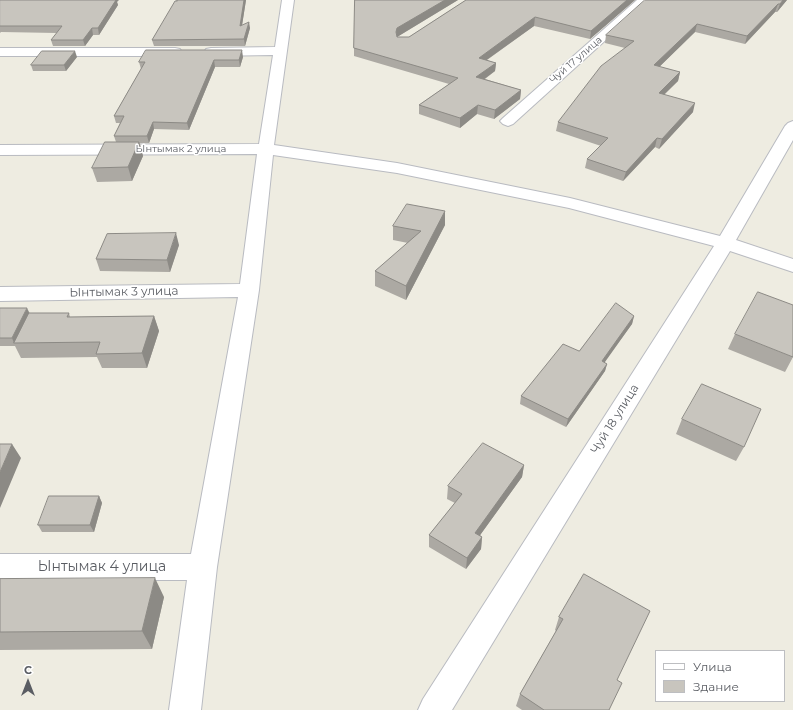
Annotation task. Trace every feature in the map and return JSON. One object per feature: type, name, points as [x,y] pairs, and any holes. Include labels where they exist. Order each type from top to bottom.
[{"type":"street","points":[[185,710],[203,567],[249,290],[266,149],[288,0]]},
{"type":"street","name":"Чуй 17 улица","points":[[508,121],[644,0]]},
{"type":"street","points":[[0,52],[280,52]]},
{"type":"street","name":"Чуй 18 улица","points":[[434,710],[725,243],[793,126]]},
{"type":"street","name":"Ынтымак 2 улица","points":[[0,150],[266,149],[397,168],[570,203],[725,243],[793,266]]},
{"type":"street","name":"Ынтымак 3 улица","points":[[0,294],[249,290]]},
{"type":"street","name":"Ынтымак 4 улица","points":[[0,567],[203,567]]},
{"type":"building","points":[[0,0],[116,0],[98,28],[92,28],[83,40],[51,40],[62,26],[0,26]]},
{"type":"building","points":[[177,0],[244,0],[240,26],[249,22],[244,39],[152,40]]},
{"type":"building","points":[[355,0],[445,0],[397,28],[397,37],[409,37],[466,0],[627,0],[591,31],[535,17],[479,58],[496,63],[476,77],[521,90],[495,110],[478,105],[460,118],[419,105],[458,78],[354,48]]},
{"type":"building","points":[[645,0],[783,0],[747,36],[697,24],[654,65],[680,72],[659,93],[695,103],[662,139],[657,138],[626,172],[587,159],[608,138],[558,122],[601,66],[634,41],[606,35]]},
{"type":"building","points":[[146,50],[242,50],[239,60],[214,60],[187,123],[153,122],[147,136],[114,136],[124,116],[114,116],[145,62],[139,62]]},
{"type":"building","points":[[42,51],[75,51],[64,65],[31,65]]},
{"type":"building","points":[[105,142],[139,142],[128,167],[92,168]]},
{"type":"building","points":[[407,204],[445,211],[406,286],[375,271],[421,231],[393,226]]},
{"type":"building","points":[[176,233],[167,260],[96,259],[107,234]]},
{"type":"building","points":[[758,292],[793,305],[793,357],[735,334]]},
{"type":"building","points":[[616,303],[634,316],[602,361],[607,364],[568,419],[521,396],[563,344],[579,351]]},
{"type":"building","points":[[0,308],[27,308],[12,338],[0,338]]},
{"type":"building","points":[[29,313],[69,313],[67,317],[154,316],[142,353],[96,354],[100,342],[14,343]]},
{"type":"building","points":[[702,384],[761,409],[744,447],[682,419]]},
{"type":"building","points":[[483,443],[524,465],[475,533],[482,537],[467,558],[429,535],[462,494],[448,486]]},
{"type":"building","points":[[0,444],[12,444],[0,472]]},
{"type":"building","points":[[49,496],[99,496],[90,525],[38,525]]},
{"type":"building","points":[[584,574],[650,611],[617,680],[622,683],[609,710],[544,710],[520,694],[563,619],[559,617]]},
{"type":"building","points":[[155,578],[142,631],[0,632],[0,579]]}]
